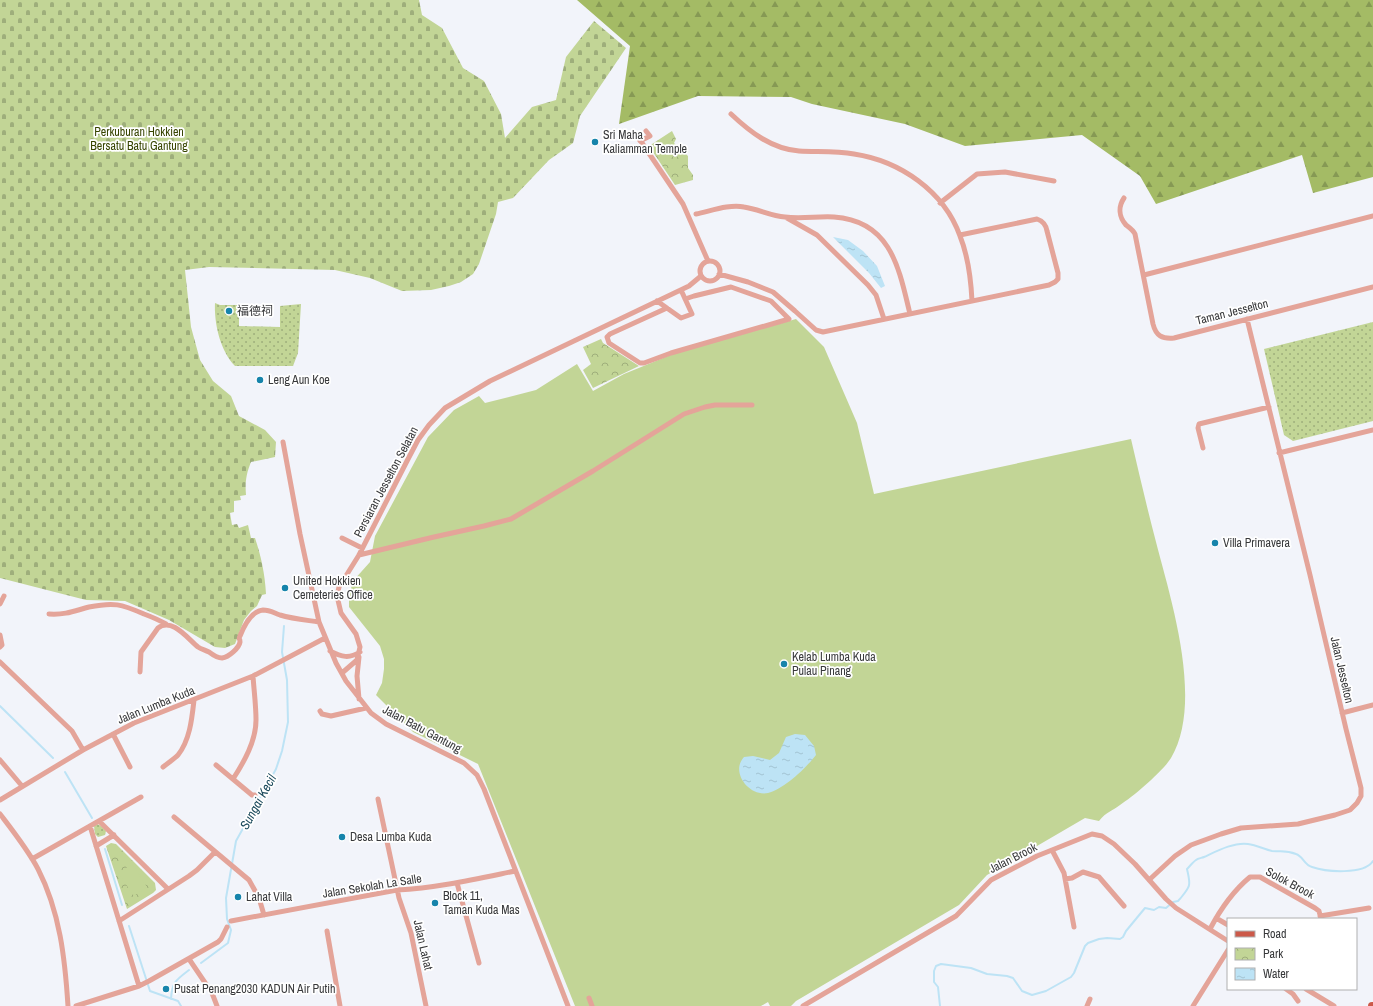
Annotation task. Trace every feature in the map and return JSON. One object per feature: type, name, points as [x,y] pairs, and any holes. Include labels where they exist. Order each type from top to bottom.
[{"type":"street","points":[[731,114],[744,127],[760,138],[776,146],[798,151],[854,154],[893,165],[910,175],[928,189],[940,203],[960,235],[970,280],[972,301]]},
{"type":"street","points":[[646,131],[650,136],[639,139],[683,204],[708,261],[711,261],[717,265],[719,274],[715,279],[709,281],[703,279],[700,273],[701,267],[708,261]]},
{"type":"street","points":[[940,203],[977,174],[1005,172],[1054,181]]},
{"type":"street","name":"Taman Jesselton","points":[[1124,198],[1120,204],[1120,211],[1125,223],[1135,234],[1153,324],[1155,330],[1165,339],[1174,338],[1247,318],[1373,287]]},
{"type":"street","points":[[696,214],[728,207],[743,206],[786,217],[836,217],[871,229],[881,238],[895,258],[910,314]]},
{"type":"street","points":[[1144,275],[1373,216]]},
{"type":"street","points":[[786,217],[817,235],[868,285],[876,295],[884,319]]},
{"type":"street","points":[[719,274],[748,282],[773,292],[819,332],[830,331],[1052,284],[1058,279],[1058,273],[1046,225],[1040,220],[1037,219],[960,235]]},
{"type":"street","name":"Persiaran Jesselton Selatan","points":[[359,699],[357,676],[359,654],[356,634],[341,613],[337,596],[339,587],[359,555],[418,440],[429,425],[445,408],[490,381],[681,290],[689,286],[701,276]]},
{"type":"street","points":[[667,308],[610,334],[607,337],[609,343],[640,363],[644,363],[671,352],[789,319],[771,301],[731,287],[685,299]]},
{"type":"street","points":[[657,301],[681,318],[692,314],[681,290]]},
{"type":"street","name":"Jalan Jesselton","points":[[1149,880],[1175,856],[1191,845],[1241,828],[1298,824],[1335,815],[1350,810],[1361,796],[1362,788],[1342,713],[1247,318]]},
{"type":"street","points":[[359,555],[511,519],[590,473],[684,414],[705,406],[752,406]]},
{"type":"street","points":[[1203,448],[1198,428],[1199,424],[1269,407]]},
{"type":"street","points":[[1279,453],[1373,430]]},
{"type":"street","name":"Jalan Batu Gantung","points":[[283,442],[300,534],[319,622],[330,651],[342,673],[366,708],[386,724],[464,763],[477,775],[484,789],[568,1006]]},
{"type":"street","points":[[342,538],[362,548]]},
{"type":"street","points":[[0,604],[4,596]]},
{"type":"street","points":[[49,614],[70,613],[98,605],[114,604],[136,609],[181,632],[199,648],[218,658],[224,658],[238,646],[240,642],[239,637],[249,618],[261,610],[269,610],[278,615],[296,619],[319,622]]},
{"type":"street","points":[[140,672],[142,652],[158,628],[161,625],[166,624]]},
{"type":"street","points":[[0,635],[2,645],[0,647]]},
{"type":"street","name":"Jalan Lumba Kuda","points":[[0,800],[83,750],[134,723],[253,676],[324,638]]},
{"type":"street","points":[[330,651],[339,656],[346,657],[359,654]]},
{"type":"street","points":[[342,673],[354,663],[359,654]]},
{"type":"street","points":[[0,662],[72,732],[83,750]]},
{"type":"street","points":[[233,780],[248,753],[256,726],[253,676]]},
{"type":"street","points":[[163,767],[176,756],[182,747],[189,731],[194,700]]},
{"type":"street","points":[[1342,713],[1373,705]]},
{"type":"street","points":[[320,711],[322,714],[331,716],[366,708]]},
{"type":"street","points":[[113,734],[130,767]]},
{"type":"street","points":[[0,760],[22,786]]},
{"type":"street","points":[[216,765],[252,795],[255,795]]},
{"type":"street","points":[[32,859],[141,797]]},
{"type":"street","name":"Jalan Lahat","points":[[378,799],[397,890],[411,934],[426,1006]]},
{"type":"street","points":[[0,814],[39,870],[56,914],[63,945],[68,1006]]},
{"type":"street","points":[[174,817],[249,880],[254,888],[264,915]]},
{"type":"street","points":[[99,821],[168,889]]},
{"type":"street","points":[[90,826],[139,986]]},
{"type":"street","name":"Jalan Brook","points":[[803,1006],[956,916],[991,880],[1052,850],[1092,834],[1102,836],[1114,844],[1176,908],[1227,940]]},
{"type":"street","points":[[96,846],[114,835]]},
{"type":"street","points":[[1052,850],[1062,869],[1065,879],[1074,927]]},
{"type":"street","points":[[119,921],[197,870],[215,852]]},
{"type":"street","name":"Jalan Sekolah La Salle","points":[[231,921],[397,890],[418,889],[457,883],[516,871]]},
{"type":"street","points":[[1065,879],[1072,878],[1083,872],[1096,875],[1124,906]]},
{"type":"street","name":"Solok Brook","points":[[1210,929],[1237,889],[1250,877],[1260,877],[1316,908],[1321,917],[1369,908]]},
{"type":"street","points":[[457,883],[479,963]]},
{"type":"street","points":[[1216,918],[1227,924]]},
{"type":"street","points":[[76,1006],[139,986],[149,981],[218,942],[227,927]]},
{"type":"street","points":[[328,931],[340,1006]]},
{"type":"street","points":[[1193,1006],[1227,953]]},
{"type":"street","points":[[189,959],[212,993],[217,1006]]},
{"type":"street","points":[[1287,990],[1293,994],[1298,1001]]},
{"type":"street","points":[[1308,990],[1334,1006]]},
{"type":"street","points":[[589,998],[592,1006]]},
{"type":"street","points":[[1087,1006],[1090,999]]},
{"type":"green space","name":"Perkuburan Hokkien Bersatu Batu Gantung","points":[[0,0],[419,0],[422,15],[442,28],[463,68],[484,81],[501,114],[505,138],[532,107],[556,100],[566,57],[594,21],[626,48],[580,116],[573,143],[549,160],[513,198],[498,202],[496,214],[479,264],[473,274],[461,282],[431,290],[402,291],[370,278],[335,270],[209,267],[185,270],[191,327],[200,360],[213,381],[231,396],[239,416],[265,430],[276,442],[275,457],[251,462],[246,478],[246,495],[240,496],[241,500],[234,501],[234,512],[230,513],[232,525],[237,524],[239,528],[248,525],[251,538],[255,538],[265,579],[266,594],[262,595],[257,606],[244,620],[235,644],[225,648],[215,647],[169,620],[125,601],[86,600],[0,578]]},
{"type":"green space","points":[[577,0],[1373,0],[1373,177],[1313,193],[1302,155],[1156,204],[1140,176],[1082,135],[965,146],[905,124],[812,104],[791,97],[698,96],[619,124],[630,46]]},
{"type":"green space","points":[[672,131],[676,139],[674,143],[688,156],[688,168],[693,175],[693,180],[675,185],[649,146]]},
{"type":"green space","points":[[215,303],[220,305],[239,305],[239,326],[280,327],[280,306],[301,304],[298,353],[293,366],[235,366],[225,353],[219,336]]},
{"type":"green space","name":"Kelab Lumba Kuda Pulau Pinang","points":[[796,319],[824,347],[857,423],[874,494],[1131,439],[1182,651],[1185,680],[1185,709],[1180,735],[1171,758],[1162,770],[1140,790],[1107,813],[1099,821],[1085,818],[987,875],[959,905],[796,1001],[791,1006],[770,1006],[768,1002],[761,1006],[575,1006],[478,764],[413,732],[376,695],[382,683],[384,659],[380,646],[349,607],[349,596],[353,581],[370,562],[375,536],[428,437],[454,410],[479,396],[485,403],[536,390],[577,364],[593,391],[624,374],[673,354]]},
{"type":"green space","points":[[1373,322],[1373,421],[1293,441],[1284,435],[1264,349]]},
{"type":"green space","points":[[601,339],[603,343],[639,366],[593,388],[583,370],[591,364],[583,347]]},
{"type":"green space","points":[[97,824],[106,831],[105,835],[98,837],[95,834],[94,826]]},
{"type":"green space","points":[[111,843],[116,844],[155,883],[156,890],[153,893],[127,909],[106,846]]},
{"type":"green space","points":[[132,864],[147,887],[134,896],[118,873]]},
{"type":"water","points":[[833,237],[848,240],[863,251],[877,266],[885,286],[881,288],[869,273]]},
{"type":"water","points":[[795,734],[805,735],[814,746],[816,755],[812,760],[788,783],[774,791],[761,793],[748,787],[740,776],[739,770],[740,763],[744,757],[753,756],[770,760],[779,753],[786,737]]},
{"type":"waterway","name":"Sungai Kecil","points":[[201,963],[228,943],[231,930],[227,919],[226,898],[236,841],[276,769],[282,751],[288,722],[287,680],[282,652],[284,626]]},
{"type":"waterway","name":"Sungai Kecil","points":[[0,706],[53,758]]},
{"type":"waterway","name":"Sungai Kecil","points":[[65,772],[92,818]]},
{"type":"waterway","points":[[940,1006],[938,987],[934,982],[934,971],[936,966],[941,964],[971,968],[987,974],[1013,978],[1022,991],[1032,995],[1046,991],[1071,977],[1085,946],[1088,943],[1099,939],[1120,939],[1145,908],[1154,910],[1159,907],[1166,908],[1173,902],[1178,901],[1189,886],[1187,869],[1197,859],[1237,844],[1248,844],[1272,851],[1289,852],[1298,855],[1309,866],[1318,869],[1335,871],[1362,869],[1373,861]]},
{"type":"waterway","name":"Sungai Kecil","points":[[105,849],[122,905]]},
{"type":"waterway","name":"Sungai Kecil","points":[[129,926],[150,991],[178,1001],[181,1006]]},
{"type":"waterway","name":"Sungai Kecil","points":[[171,999],[174,985],[181,976],[189,970]]},
{"type":"place","name":"Sri Maha Kaliamman Temple","points":[[595,142]]},
{"type":"place","name":"福德祠","points":[[229,311]]},
{"type":"place","name":"Leng Aun Koe","points":[[260,380]]},
{"type":"place","name":"Villa Primavera","points":[[1215,543]]},
{"type":"place","name":"United Hokkien Cemeteries Office","points":[[285,588]]},
{"type":"place","name":"Kelab Lumba Kuda Pulau Pinang","points":[[784,664]]},
{"type":"place","name":"Desa Lumba Kuda","points":[[342,837]]},
{"type":"place","name":"Lahat Villa","points":[[238,897]]},
{"type":"place","name":"Block 11, Taman Kuda Mas","points":[[435,903]]},
{"type":"place","name":"Pusat Penang2030 KADUN Air Putih","points":[[166,989]]}]
